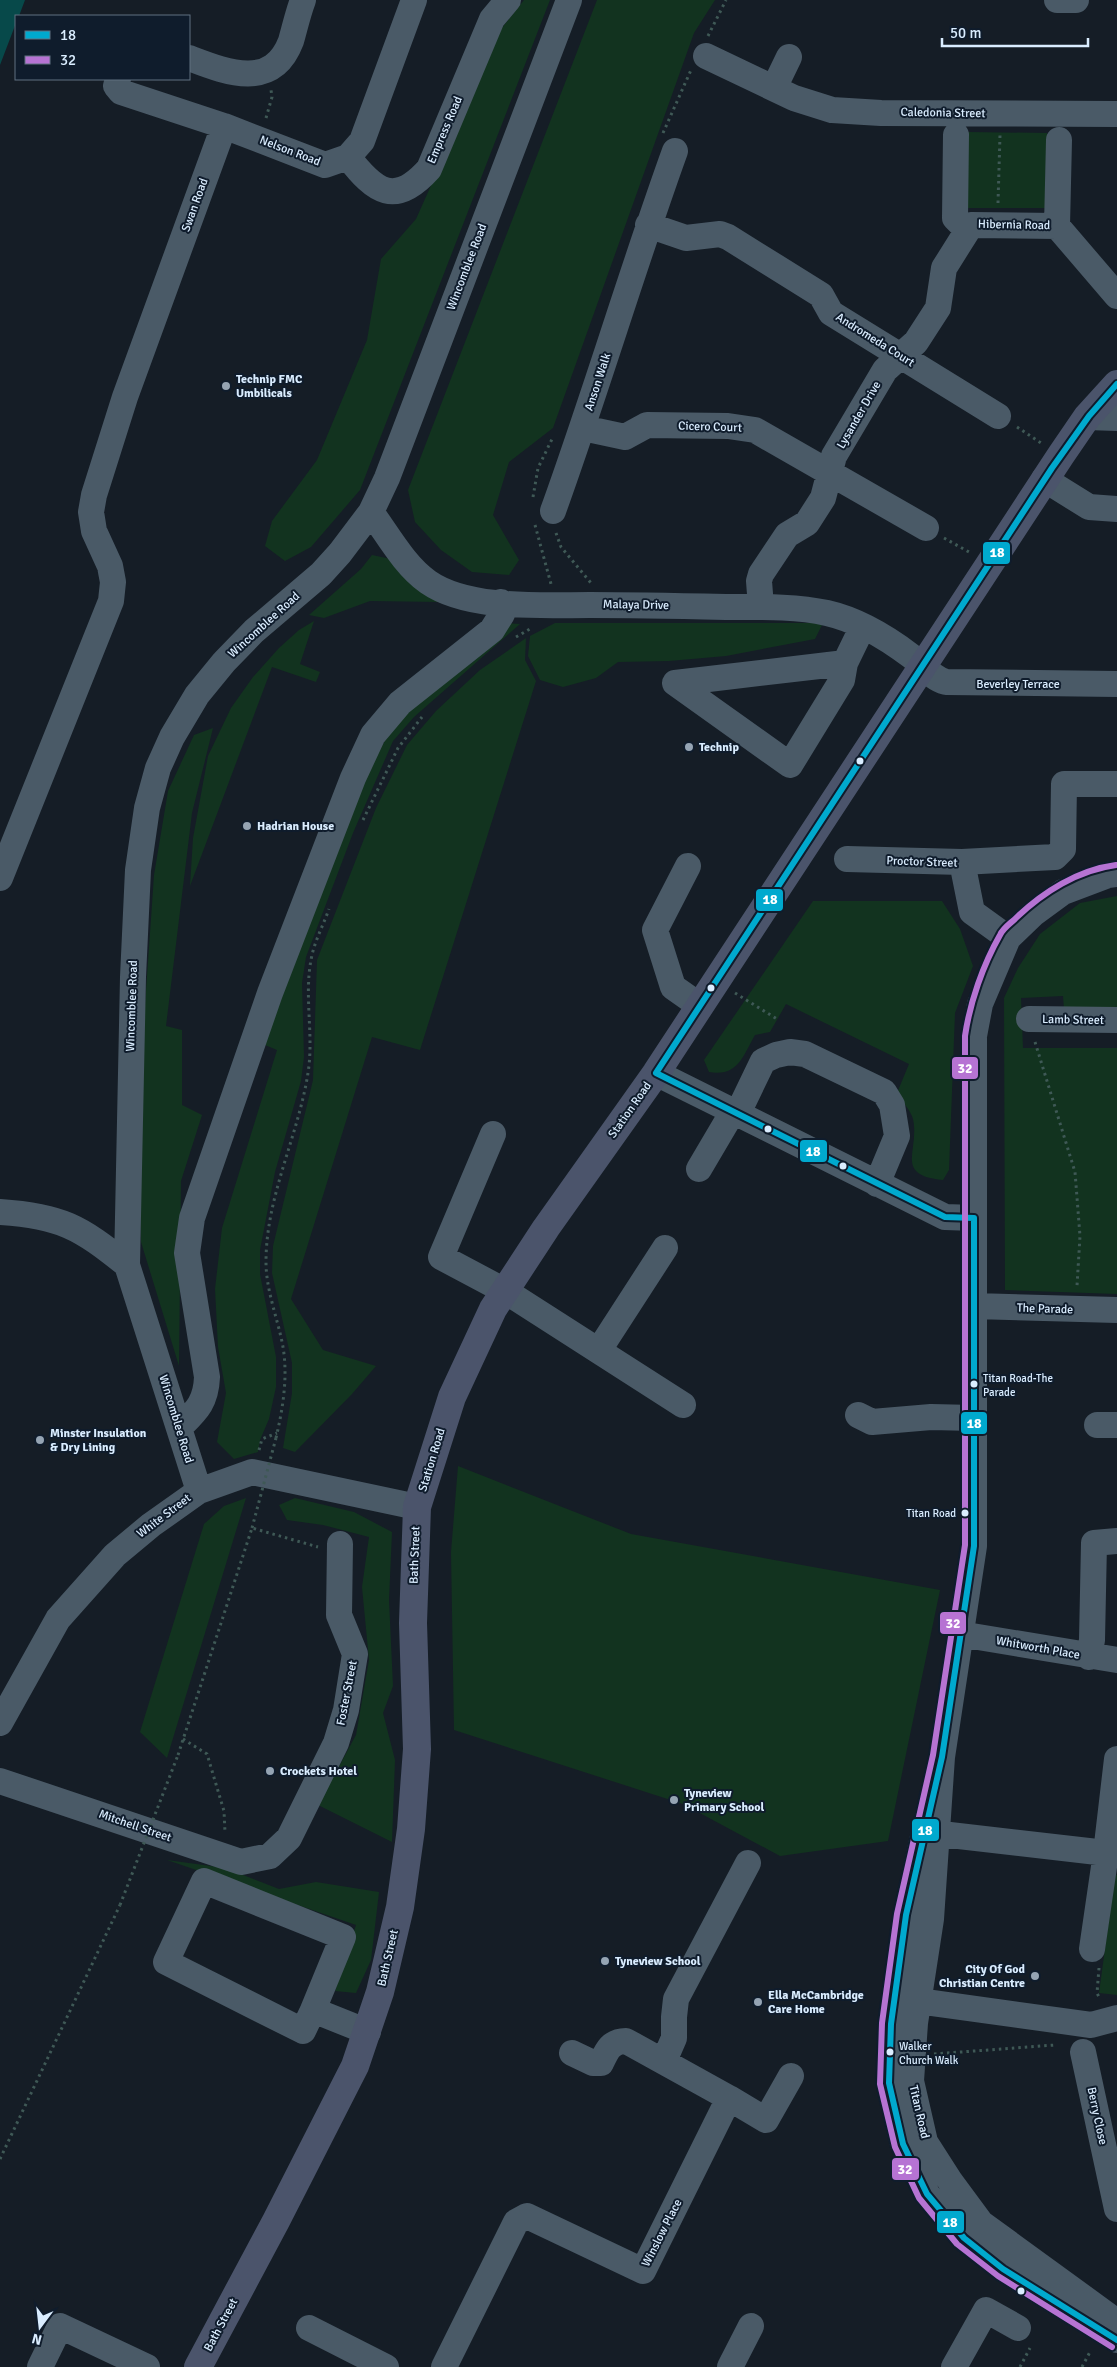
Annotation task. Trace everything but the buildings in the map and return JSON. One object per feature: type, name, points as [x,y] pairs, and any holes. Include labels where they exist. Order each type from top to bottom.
[{"type":"main road","name":"Station Road","points":[[417,1507],[452,1397],[493,1309],[546,1228],[656,1073],[887,718],[923,667],[1044,479],[1087,417],[1117,384]]},
{"type":"main road","name":"Bath Street","points":[[198,2367],[276,2221],[355,2066],[368,2032],[400,1907],[411,1829],[417,1749],[413,1623],[417,1507]]},
{"type":"street","points":[[190,58],[223,71],[238,74],[246,75],[266,70],[281,59],[290,41],[303,0]]},
{"type":"street","points":[[348,157],[362,141],[414,0]]},
{"type":"street","name":"Empress Road","points":[[348,157],[367,182],[387,190],[401,192],[417,183],[429,169],[492,19],[508,0]]},
{"type":"street","name":"Wincomblee Road","points":[[198,1491],[127,1265],[133,976],[138,870],[147,808],[158,768],[172,737],[197,695],[224,662],[254,631],[321,574],[340,553],[371,512],[387,478],[569,0]]},
{"type":"street","points":[[1056,0],[1076,0]]},
{"type":"street","name":"Caledonia Street","points":[[706,56],[794,98],[832,110],[858,112],[1117,114]]},
{"type":"street","points":[[774,88],[789,57]]},
{"type":"street","name":"Nelson Road","points":[[122,86],[325,165],[348,157]]},
{"type":"street","name":"Swan Road","points":[[0,878],[111,601],[114,582],[110,566],[94,531],[91,512],[94,495],[125,397],[224,126]]},
{"type":"street","points":[[956,135],[955,218],[969,228]]},
{"type":"street","points":[[1059,140],[1057,226],[1117,296]]},
{"type":"street","name":"Anson Walk","points":[[552,511],[583,428],[648,225],[675,151]]},
{"type":"street","name":"Andromeda Court","points":[[648,225],[686,238],[720,234],[728,237],[821,295],[831,313],[998,416]]},
{"type":"street","name":"Hibernia Road","points":[[969,228],[998,225],[1057,226]]},
{"type":"street","name":"Lysander Drive","points":[[761,607],[759,581],[761,574],[786,535],[802,527],[818,506],[825,494],[834,456],[881,377],[889,365],[916,342],[938,308],[944,268],[969,228]]},
{"type":"street","points":[[1087,417],[1117,418]]},
{"type":"street","name":"Cicero Court","points":[[583,428],[625,437],[647,426],[741,426],[767,435],[829,474],[926,528]]},
{"type":"street","points":[[1044,479],[1089,507],[1117,509]]},
{"type":"street","name":"Malaya Drive","points":[[371,512],[410,565],[427,581],[456,596],[501,602],[551,605],[761,607],[826,613],[863,626],[912,656],[923,667]]},
{"type":"street","points":[[179,1428],[200,1406],[206,1392],[207,1377],[187,1253],[192,1218],[270,993],[333,829],[373,736],[400,703],[492,630],[502,614],[501,602]]},
{"type":"street","points":[[845,663],[675,683],[790,765],[842,680],[845,663],[863,626]]},
{"type":"street","name":"Beverley Terrace","points":[[923,667],[940,681],[957,683],[1117,684]]},
{"type":"street","points":[[962,862],[1055,858],[1063,849],[1064,784],[1117,784]]},
{"type":"street","name":"Proctor Street","points":[[846,859],[962,862],[972,912],[1008,938]]},
{"type":"street","points":[[688,866],[655,930],[673,987],[700,1006]]},
{"type":"street","points":[[1008,938],[1033,914],[1063,892],[1108,875],[1117,874]]},
{"type":"street","name":"Titan Road","points":[[1008,938],[980,1004],[974,1036],[974,1546],[931,1832],[931,1919],[918,2001],[911,2081],[925,2142],[950,2182],[981,2223],[1117,2322]]},
{"type":"street","name":"Lamb Street","points":[[1029,1019],[1117,1020]]},
{"type":"street","points":[[699,1168],[734,1114],[763,1061],[776,1055],[790,1052],[805,1054],[884,1092],[892,1105],[897,1136],[877,1184]]},
{"type":"street","points":[[656,1073],[734,1114],[944,1217],[974,1218]]},
{"type":"street","points":[[493,1134],[441,1257],[505,1291],[684,1405]]},
{"type":"street","points":[[0,1212],[36,1215],[69,1224],[101,1244],[127,1265]]},
{"type":"street","points":[[599,1350],[665,1248]]},
{"type":"street","name":"The Parade","points":[[974,1306],[1117,1310]]},
{"type":"street","points":[[858,1415],[872,1422],[931,1417],[974,1418]]},
{"type":"street","name":"White Street","points":[[0,1723],[58,1619],[114,1555],[150,1524],[198,1491],[252,1472],[417,1507]]},
{"type":"street","points":[[1089,1657],[1094,1544],[1117,1541]]},
{"type":"street","name":"Foster Street","points":[[270,1856],[289,1838],[336,1743],[346,1710],[355,1654],[339,1615],[340,1548]]},
{"type":"street","name":"Whitworth Place","points":[[960,1634],[1089,1657],[1117,1660]]},
{"type":"street","points":[[1092,1949],[1117,1760]]},
{"type":"street","name":"Mitchell Street","points":[[0,1781],[241,1862],[270,1856]]},
{"type":"street","points":[[931,1832],[1106,1853]]},
{"type":"street","name":"Titan Road","points":[[931,1832],[906,1915],[891,2024],[889,2083],[903,2144],[926,2194],[964,2238],[1003,2269],[1117,2340]]},
{"type":"street","points":[[664,2061],[674,2038],[676,1999],[748,1863]]},
{"type":"street","points":[[204,1881],[343,1937],[313,2010],[303,2032],[166,1962],[204,1881]]},
{"type":"street","points":[[918,2001],[1091,2025],[1114,2019]]},
{"type":"street","points":[[313,2010],[368,2032]]},
{"type":"street","points":[[572,2053],[593,2063],[600,2063],[608,2048],[618,2041],[626,2042],[664,2061],[766,2120],[791,2076]]},
{"type":"street","name":"Berry Close","points":[[1072,2048],[1117,2209]]},
{"type":"street","name":"Winslow Place","points":[[444,2367],[516,2222],[527,2216],[643,2271],[729,2098]]},
{"type":"street","points":[[954,2367],[986,2310],[1018,2328]]},
{"type":"street","points":[[40,2367],[60,2326],[147,2367]]},
{"type":"street","points":[[730,2367],[751,2326]]},
{"type":"street","points":[[309,2328],[386,2367]]},
{"type":"path","points":[[259,140],[272,97],[266,70]]},
{"type":"path","points":[[998,225],[1001,114]]},
{"type":"path","points":[[998,416],[1061,455]]},
{"type":"path","points":[[552,511],[553,523],[561,547],[593,585],[592,605]]},
{"type":"path","points":[[926,528],[990,564]]},
{"type":"path","points":[[510,641],[548,620],[551,605]]},
{"type":"path","points":[[362,823],[398,748],[427,711]]},
{"type":"path","points":[[0,2159],[120,1905],[178,1754],[252,1528],[277,1436],[285,1390],[285,1367],[283,1348],[267,1280],[266,1245],[277,1189],[308,1071],[311,959],[332,902]]},
{"type":"path","points":[[716,982],[777,1019]]},
{"type":"path","points":[[1029,1019],[1075,1172],[1080,1236],[1076,1310]]},
{"type":"path","points":[[262,1439],[277,1436]]},
{"type":"path","points":[[252,1528],[340,1548]]},
{"type":"path","points":[[183,1739],[207,1754],[220,1798],[226,1828],[218,1855]]},
{"type":"path","points":[[1092,1949],[1101,1950],[1097,1993],[1114,2019]]},
{"type":"path","points":[[913,2056],[1072,2048]]},
{"type":"shaded area","points":[[0,0],[25,0],[19,15],[15,15],[15,26],[0,65]]},
{"type":"shaded area","points":[[524,0],[550,0],[360,490],[311,547],[285,561],[265,546],[272,521],[317,460],[367,340],[381,259],[416,219],[501,29]]},
{"type":"shaded area","points":[[597,0],[715,0],[694,33],[553,428],[509,462],[493,515],[519,560],[509,575],[472,572],[441,550],[415,522],[408,490]]},
{"type":"shaded area","points":[[968,132],[1047,133],[1045,208],[965,208]]},
{"type":"shaded area","points":[[372,555],[391,559],[441,602],[370,601],[324,618],[309,615],[361,569]]},
{"type":"shaded area","points":[[314,621],[300,664],[320,672],[316,682],[272,667],[190,886],[193,838],[208,756],[231,708],[253,677],[279,648],[299,630]]},
{"type":"shaded area","points":[[502,623],[520,624],[414,717],[393,741],[353,833],[306,957],[302,983],[304,1057],[301,1081],[275,1172],[260,1250],[260,1274],[276,1357],[276,1387],[269,1419],[260,1440],[258,1452],[234,1459],[217,1442],[226,1393],[218,1347],[215,1289],[222,1228],[277,1050],[265,1045],[282,995],[369,768],[390,732],[410,710]]},
{"type":"shaded area","points":[[555,623],[823,623],[815,639],[726,656],[669,661],[618,662],[596,678],[563,687],[540,680],[528,656],[530,636]]},
{"type":"shaded area","points":[[526,638],[525,660],[536,681],[420,1050],[372,1037],[291,1299],[323,1350],[376,1366],[352,1394],[295,1452],[283,1448],[292,1393],[292,1363],[272,1273],[273,1246],[313,1080],[317,960],[376,808],[407,745],[436,711],[480,670]]},
{"type":"shaded area","points":[[213,728],[192,813],[166,1026],[182,1030],[182,1105],[202,1115],[181,1181],[179,1366],[141,1242],[137,1121],[154,875],[168,791],[194,735]]},
{"type":"shaded area","points":[[1117,896],[1117,1010],[1064,1009],[1063,996],[1021,998],[1023,1048],[1117,1048],[1117,1294],[1005,1290],[1004,998],[1018,968],[1040,934],[1080,903]]},
{"type":"shaded area","points":[[813,901],[942,901],[960,929],[973,966],[955,1013],[949,1170],[943,1180],[918,1173],[913,1167],[913,1119],[897,1093],[909,1064],[786,1004],[770,1032],[755,1035],[743,1057],[733,1068],[719,1073],[709,1072],[704,1060]]},
{"type":"shaded area","points":[[458,1466],[631,1534],[940,1590],[888,1841],[780,1856],[683,1804],[454,1730],[451,1552]]},
{"type":"shaded area","points":[[246,1498],[167,1758],[140,1732],[204,1524],[224,1506]]},
{"type":"shaded area","points":[[295,1498],[354,1512],[392,1532],[389,1600],[393,1686],[383,1713],[395,1760],[392,1842],[318,1805],[356,1735],[369,1660],[362,1587],[369,1537],[323,1525],[287,1520],[279,1505]]},
{"type":"shaded area","points":[[167,1860],[225,1868],[279,1889],[316,1882],[379,1892],[371,1960],[356,1993],[335,1991],[356,1925]]},
{"type":"shaded area","points":[[1115,1875],[1117,1875],[1117,1995],[1099,1993]]},
{"type":"transit line","name":"18","points":[[656,1073],[1052,468],[1089,416],[1117,384]]},
{"type":"transit line","name":"32","points":[[1112,2347],[998,2276],[957,2244],[919,2198],[895,2147],[880,2084],[882,2023],[897,1914],[933,1755],[965,1545],[965,1036],[967,1023],[983,971],[1001,932],[1026,908],[1049,891],[1075,877],[1116,865]]},
{"type":"transit line","name":"18","points":[[656,1073],[945,1217],[974,1218]]},
{"type":"transit line","name":"18","points":[[974,1218],[974,1546],[942,1757],[906,1915],[891,2024],[889,2083],[903,2144],[927,2194],[964,2238],[1003,2269],[1117,2340]]},
{"type":"place","name":"Technip FMC Umbilicals","points":[[226,386]]},
{"type":"place","name":"Technip","points":[[689,747]]},
{"type":"place","name":"Hadrian House","points":[[247,826]]},
{"type":"place","name":"Titan Road-The Parade","points":[[974,1384]]},
{"type":"place","name":"Minster Insulation & Dry Lining","points":[[40,1440]]},
{"type":"place","name":"Titan Road","points":[[965,1513]]},
{"type":"place","name":"Crockets Hotel","points":[[270,1771]]},
{"type":"place","name":"Tyneview Primary School","points":[[674,1800]]},
{"type":"place","name":"Tyneview School","points":[[605,1961]]},
{"type":"place","name":"City Of God Christian Centre","points":[[1035,1976]]},
{"type":"place","name":"Ella McCambridge Care Home","points":[[758,2002]]},
{"type":"place","name":"Walker Church Walk","points":[[890,2052]]}]
